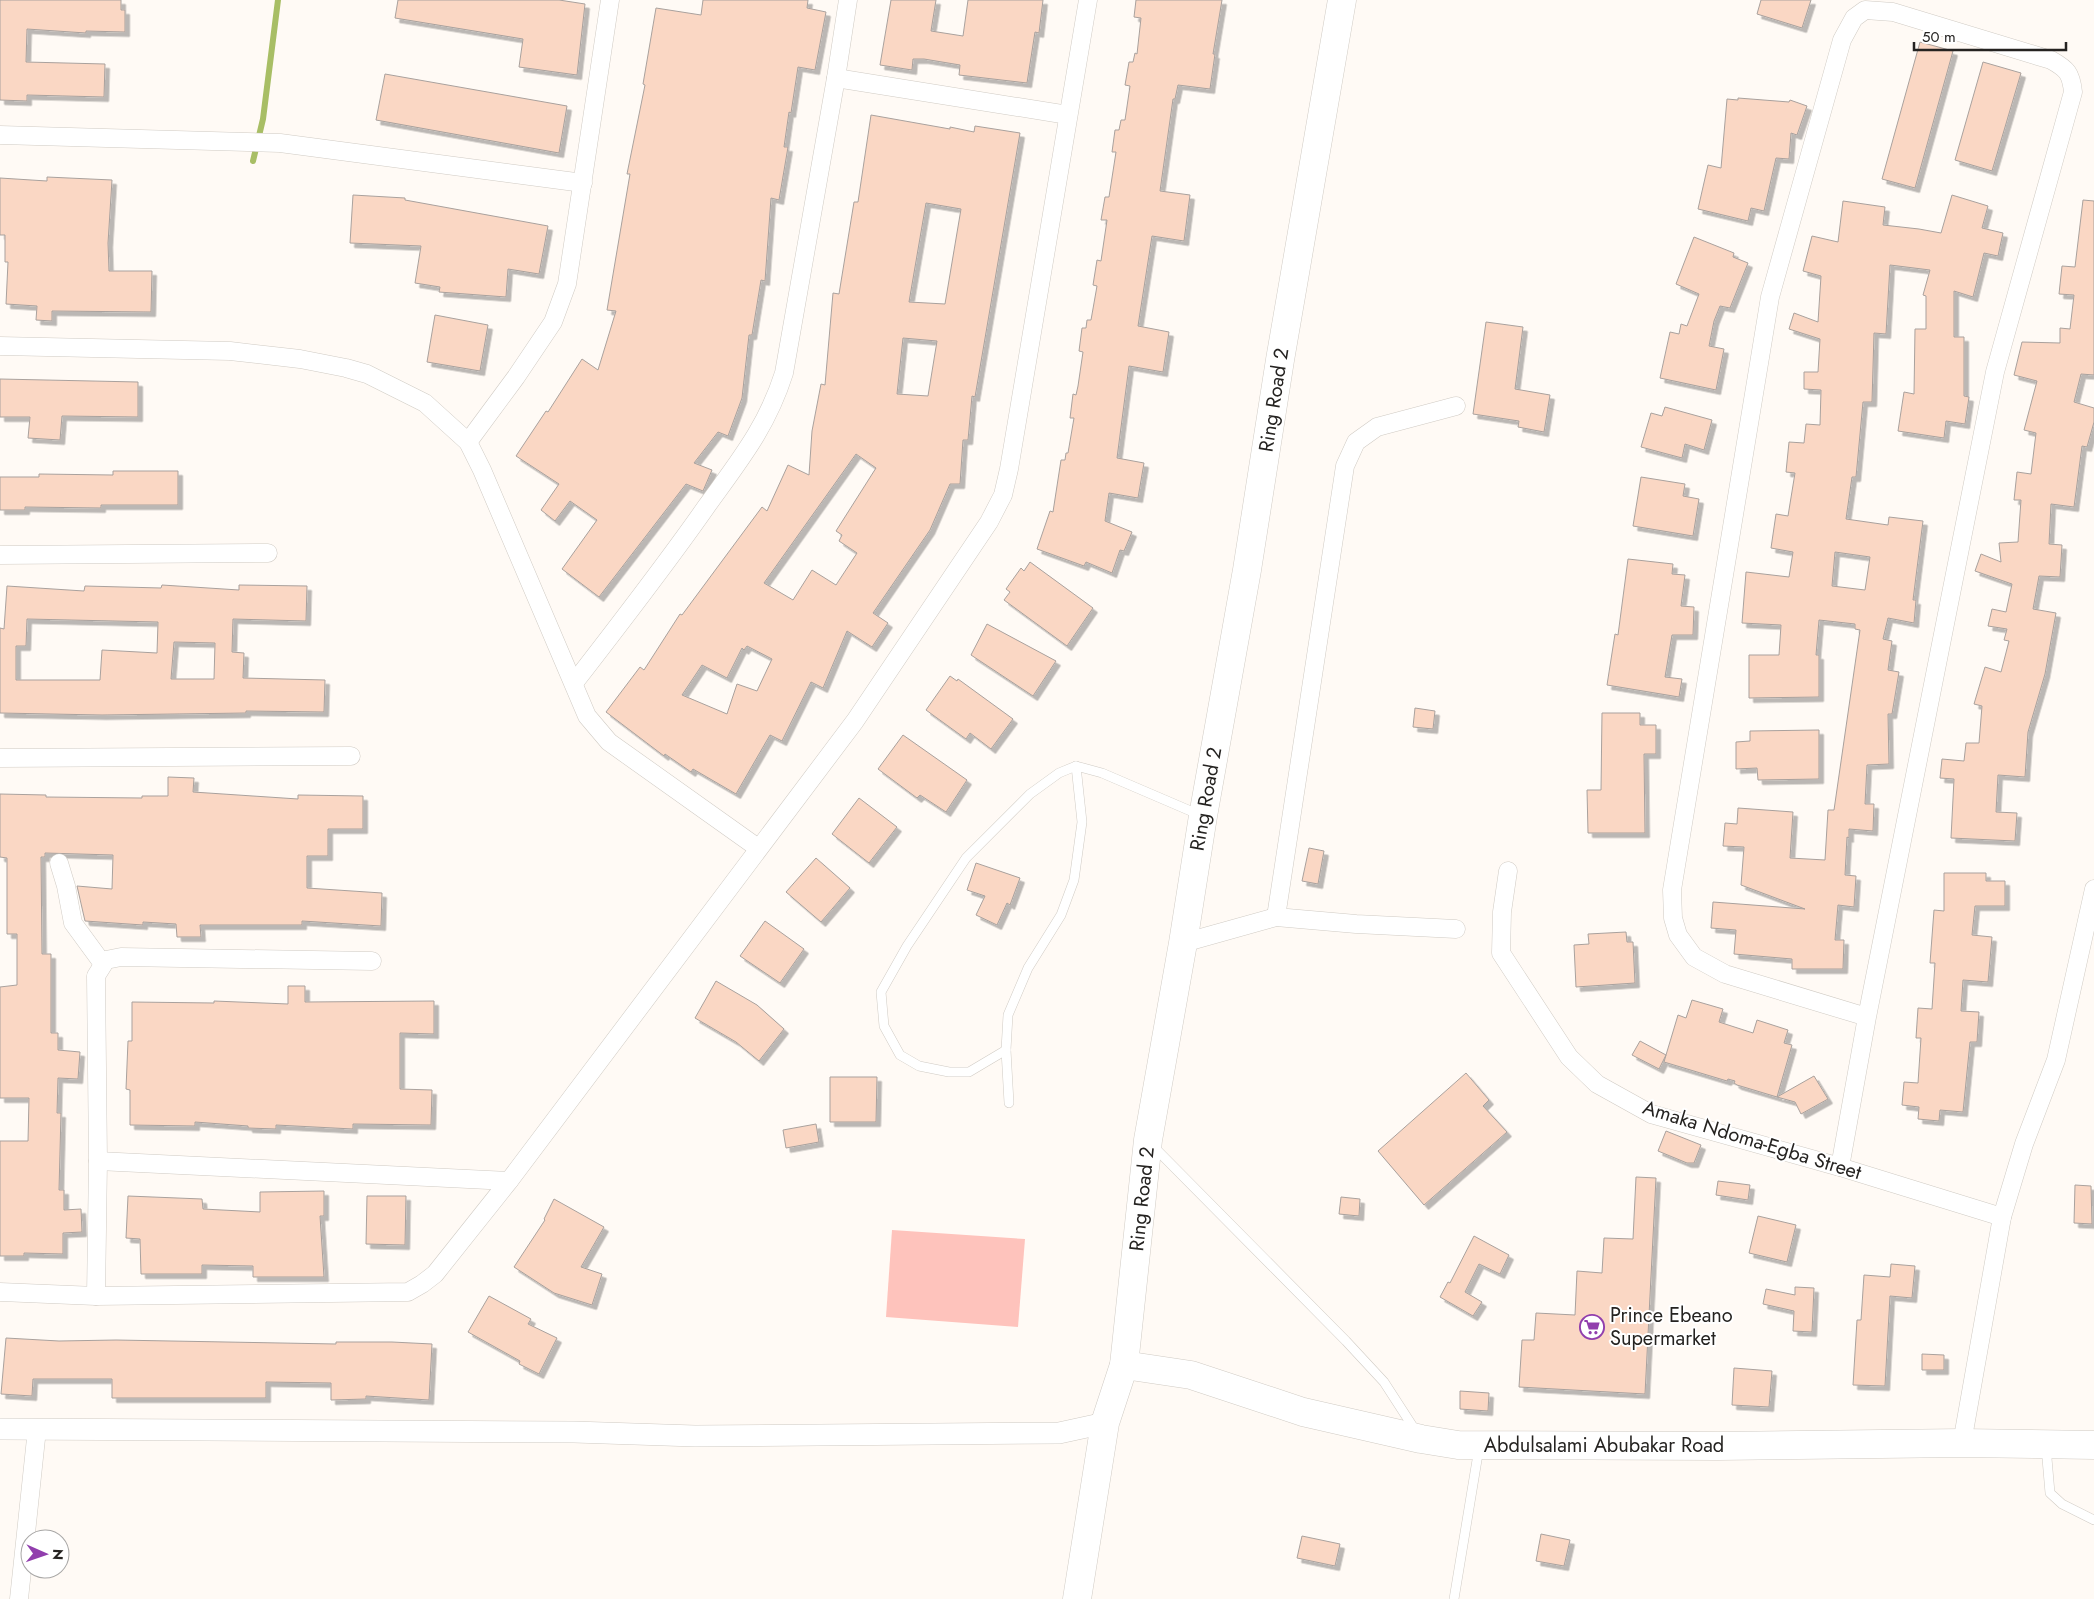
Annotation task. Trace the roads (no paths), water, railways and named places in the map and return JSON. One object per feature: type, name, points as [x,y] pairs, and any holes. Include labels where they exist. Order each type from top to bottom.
[{"type":"main road","name":"Ring Road 2","points":[[1077,1599],[1105,1423],[1124,1365],[1148,1140],[1247,570],[1296,266],[1342,0]]},
{"type":"main road","name":"Abdulsalami Abubakar Road","points":[[1124,1365],[1191,1375],[1303,1412],[1421,1439],[1458,1445],[2094,1444]]},
{"type":"street","points":[[468,442],[516,377],[553,322],[567,284],[584,183],[610,0]]},
{"type":"street","points":[[574,683],[670,559],[758,434],[775,400],[784,373],[848,0]]},
{"type":"street","points":[[0,1292],[96,1296],[408,1292],[435,1274],[509,1181],[855,721],[989,522],[1003,495],[1010,469],[1088,0]]},
{"type":"street","points":[[1840,1167],[1867,1017],[1995,372],[2073,92],[2072,78],[2064,67],[2052,60],[1893,12],[1865,10],[1854,18],[1842,40],[1770,297],[1672,890],[1673,918],[1678,935],[1694,957],[1725,974],[1867,1017]]},
{"type":"street","points":[[836,78],[1068,115]]},
{"type":"street","points":[[0,135],[280,143],[584,183]]},
{"type":"street","points":[[0,346],[230,350],[300,359],[346,368],[367,374],[417,399],[468,442],[482,470],[587,716],[609,742],[758,848]]},
{"type":"street","points":[[1276,917],[1345,466],[1356,442],[1377,427],[1456,406]]},
{"type":"street","points":[[0,555],[268,553]]},
{"type":"street","points":[[0,758],[351,756]]},
{"type":"street","points":[[59,863],[66,886],[73,923],[103,964]]},
{"type":"street","name":"Amaka Ndoma-Egba Street","points":[[1508,871],[1502,912],[1501,953],[1569,1057],[1597,1084],[1651,1114],[1840,1167],[2002,1217]]},
{"type":"street","points":[[1962,1443],[2002,1217],[2024,1144],[2056,1060],[2094,889]]},
{"type":"street","points":[[1183,943],[1276,917],[1356,924],[1456,929]]},
{"type":"street","points":[[96,1296],[98,1161],[96,976],[106,960],[121,957],[372,961]]},
{"type":"street","points":[[98,1161],[509,1181]]},
{"type":"street","points":[[0,1429],[574,1432],[695,1436],[1059,1433],[1105,1423]]},
{"type":"street","points":[[19,1599],[37,1429]]},
{"type":"lane","points":[[1006,1050],[969,1072],[949,1072],[920,1066],[900,1055],[884,1026],[881,992],[907,946],[966,858],[1030,794],[1059,773],[1076,766],[1102,773],[1203,816]]},
{"type":"lane","points":[[1009,1103],[1006,1050],[1008,1015],[1028,968],[1061,915],[1074,880],[1082,822],[1076,766]]},
{"type":"lane","points":[[1148,1140],[1384,1382],[1404,1410],[1421,1439]]},
{"type":"lane","points":[[2046,1444],[2050,1493],[2062,1504],[2094,1520]]},
{"type":"lane","points":[[1454,1599],[1479,1445]]},
{"type":"waterway","points":[[253,161],[263,119],[278,0]]},
{"type":"place","name":"Prince Ebeano Supermarket","points":[[1592,1327]]}]
